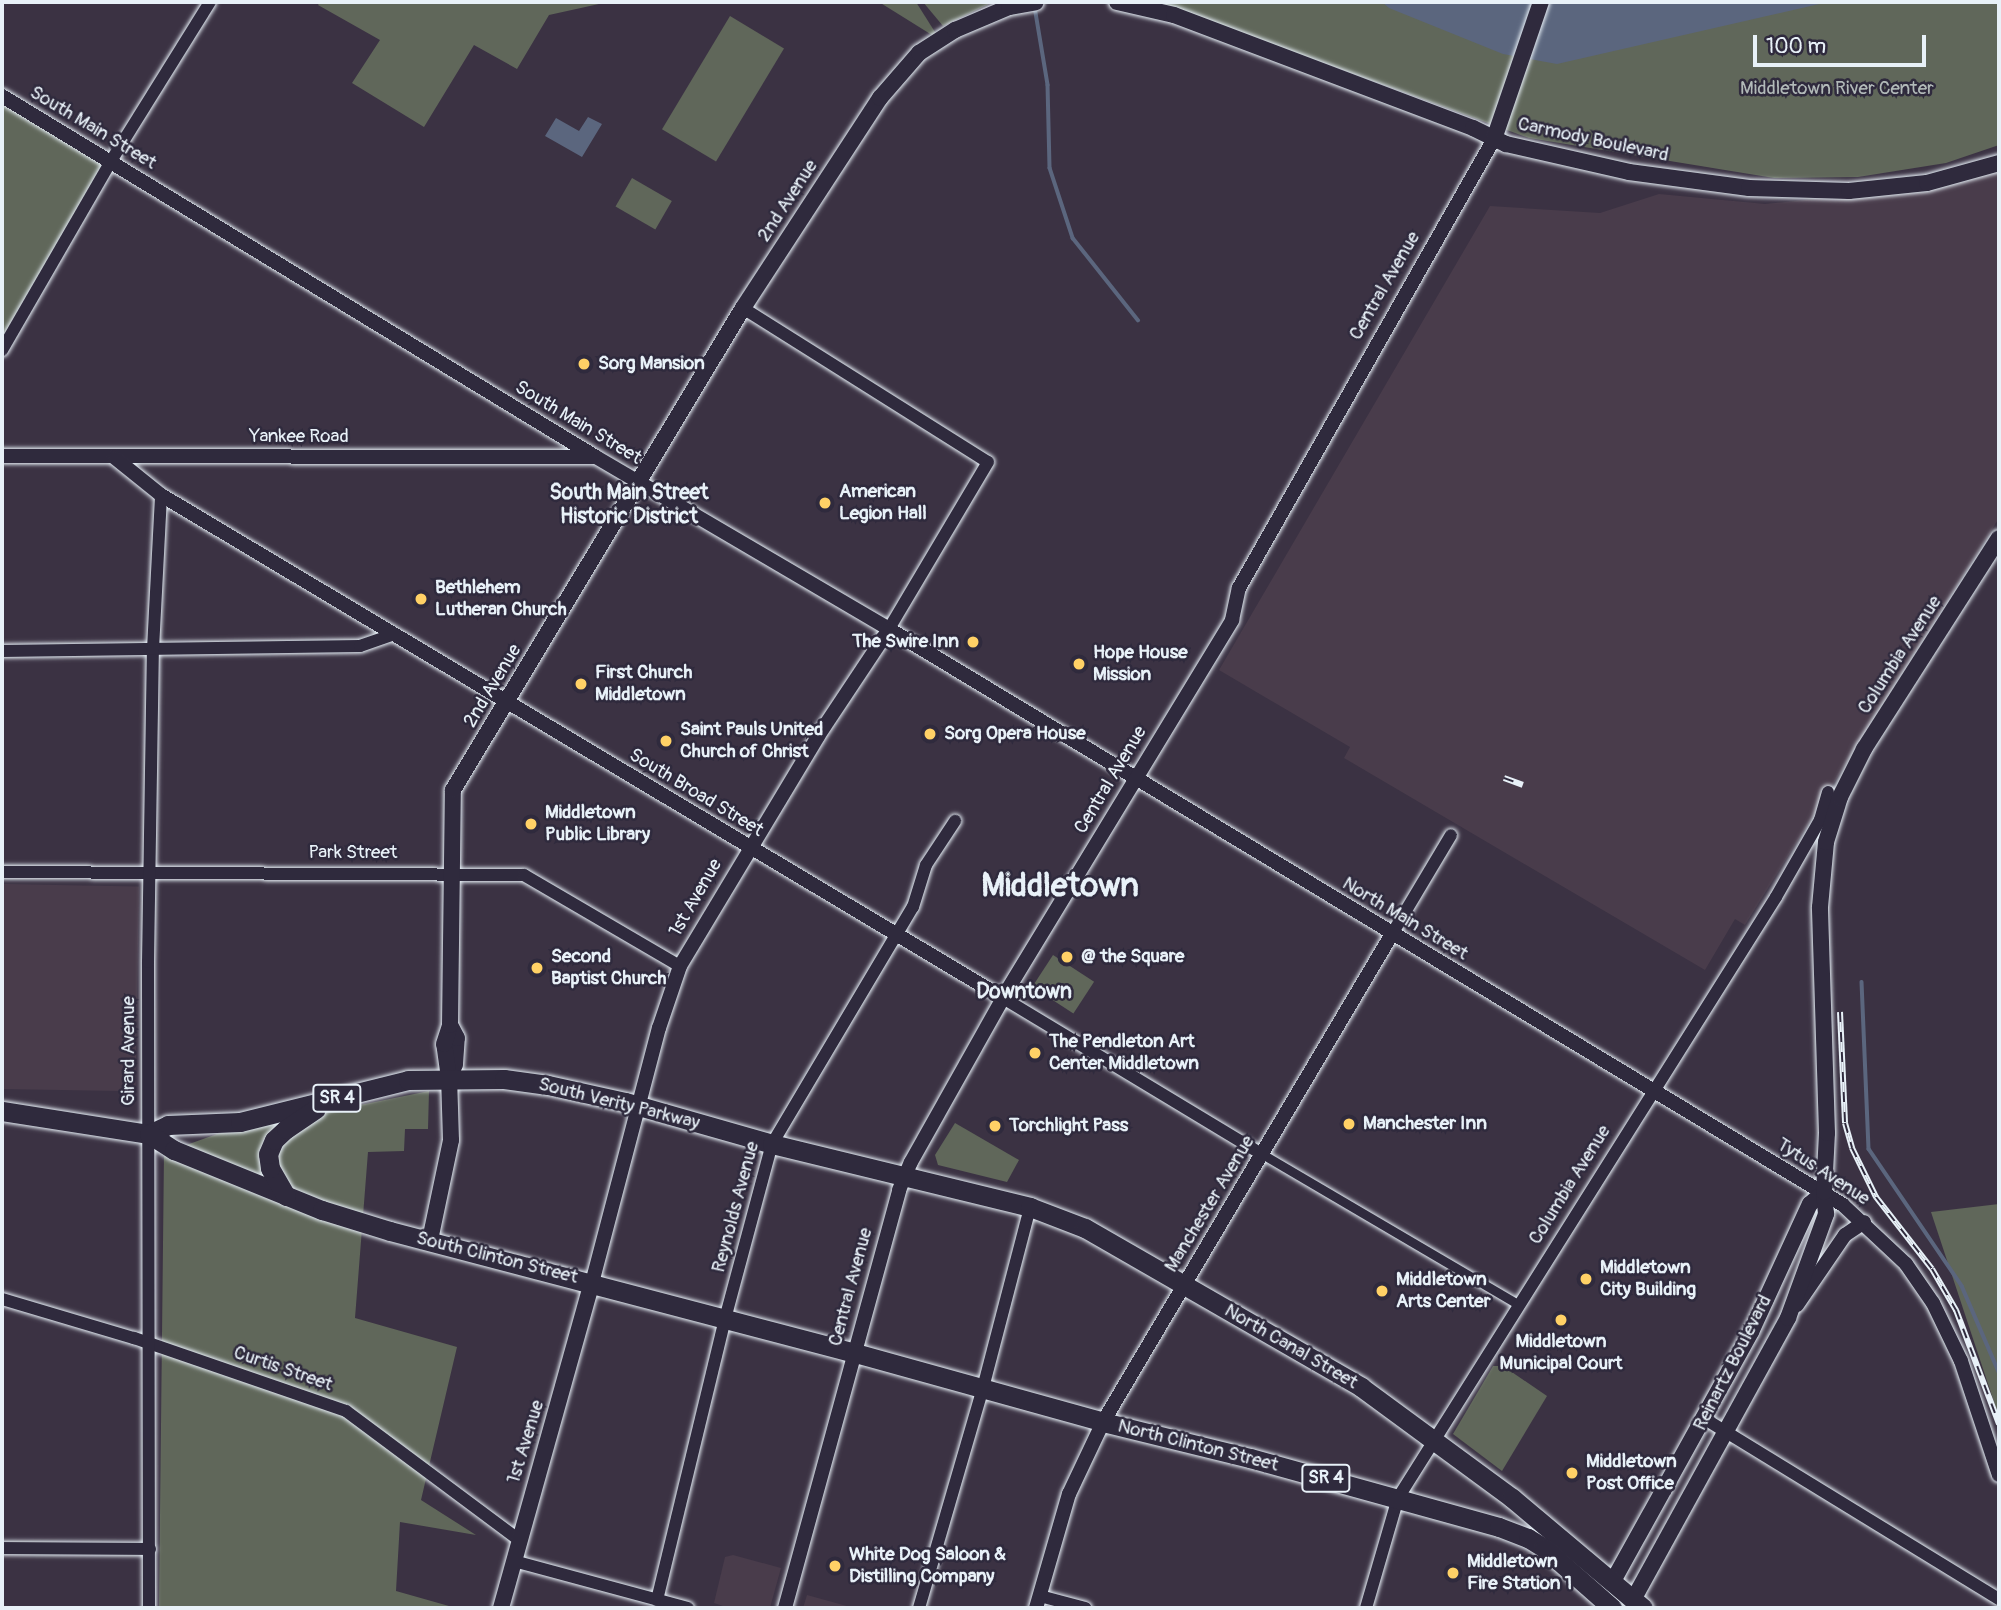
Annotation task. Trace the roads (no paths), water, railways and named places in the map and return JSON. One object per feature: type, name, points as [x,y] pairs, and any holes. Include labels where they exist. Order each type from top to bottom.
[{"type":"main road","name":"2nd Avenue","points":[[430,1240],[449,1154],[449,1078],[455,1064],[457,1038],[450,1025],[453,790],[508,703],[743,308],[880,98],[919,53],[955,30],[1009,7],[1036,2]]},
{"type":"main road","name":"Carmody Boulevard","points":[[1117,2],[1174,15],[1493,139],[1548,155],[1629,172],[1749,188],[1849,191],[1927,183],[1999,163]]},
{"type":"main road","name":"Central Avenue","points":[[1493,139],[1541,2]]},
{"type":"main road","name":"Columbia Avenue","points":[[1834,795],[1999,538]]},
{"type":"main road","name":"Reinartz Boulevard","points":[[1635,1606],[1788,1318],[1826,1214],[1824,1192],[1827,1133],[1820,890],[1834,795]]},
{"type":"main road","name":"South Verity Parkway","points":[[2,1111],[149,1134],[168,1125],[240,1122],[408,1080],[449,1078],[548,1084],[904,1177]]},
{"type":"main road","points":[[286,1196],[270,1168],[268,1154],[274,1140],[330,1100]]},
{"type":"main road","name":"South Clinton Street","points":[[149,1134],[174,1150],[344,1217],[855,1353]]},
{"type":"main road","name":"North Canal Street","points":[[904,1177],[1030,1208],[1084,1228],[1360,1387],[1433,1443],[1512,1498],[1613,1581],[1635,1606]]},
{"type":"main road","name":"Reinartz Boulevard","points":[[1604,1605],[1613,1581],[1751,1332],[1810,1204],[1824,1192]]},
{"type":"main road","name":"1st Avenue","points":[[501,1608],[592,1283]]},
{"type":"main road","name":"North Clinton Street","points":[[855,1353],[1102,1422],[1398,1498],[1528,1538],[1604,1605]]},
{"type":"street","points":[[2,350],[111,161],[210,2]]},
{"type":"street","name":"South Main Street","points":[[2,96],[596,457],[1136,779]]},
{"type":"street","name":"Central Avenue","points":[[785,1608],[904,1177],[1003,998],[1232,620],[1239,588],[1493,139]]},
{"type":"street","name":"1st Avenue","points":[[592,1283],[659,1028],[680,966],[750,847],[888,629],[988,462],[743,308]]},
{"type":"street","name":"Yankee Road","points":[[2,456],[596,457]]},
{"type":"street","name":"South Broad Street","points":[[115,458],[160,495],[1262,1154]]},
{"type":"street","name":"Girard Avenue","points":[[149,1608],[148,962],[152,873],[153,649],[160,495]]},
{"type":"street","points":[[2,651],[360,646],[392,635]]},
{"type":"street","name":"North Main Street","points":[[1136,779],[1654,1091]]},
{"type":"street","name":"Columbia Avenue","points":[[1366,1608],[1398,1498],[1776,897],[1834,795]]},
{"type":"street","name":"Reynolds Avenue","points":[[657,1600],[725,1319],[772,1144],[914,907],[926,865],[955,821]]},
{"type":"street","name":"Manchester Avenue","points":[[1038,1602],[1069,1494],[1102,1422],[1451,835]]},
{"type":"street","name":"Park Street","points":[[2,872],[524,874],[680,966]]},
{"type":"street","name":"Tytus Avenue","points":[[1654,1091],[1824,1192],[1864,1222],[1906,1264],[1942,1319],[1961,1361],[1999,1475]]},
{"type":"street","points":[[1262,1154],[1519,1305]]},
{"type":"street","points":[[919,1608],[983,1388],[1030,1208]]},
{"type":"street","points":[[1788,1318],[1844,1235],[1864,1222]]},
{"type":"street","name":"Curtis Street","points":[[2,1299],[150,1343],[346,1411],[476,1511],[519,1540]]},
{"type":"street","points":[[1705,1419],[1999,1599]]},
{"type":"street","points":[[2,1548],[150,1549]]},
{"type":"street","points":[[514,1561],[688,1608]]},
{"type":"street","points":[[1038,1602],[1085,1608]]},
{"type":"water","points":[[1382,2],[1828,2],[1557,64],[1503,54],[1389,8]]},
{"type":"water","points":[[588,117],[602,124],[582,157],[545,136],[556,118],[579,131]]},
{"type":"waterway","points":[[1035,7],[1048,85],[1050,168],[1073,238],[1138,320]]},
{"type":"waterway","points":[[1862,982],[1869,1149],[1962,1286],[1999,1372]]},
{"type":"railway","points":[[1504,778],[1523,785]]},
{"type":"railway","points":[[1840,1012],[1845,1123],[1852,1148],[1876,1197],[1932,1269],[1956,1310],[1999,1424]]},
{"type":"place","name":"Sorg Mansion","points":[[584,364]]},
{"type":"place","name":"American Legion Hall","points":[[825,503]]},
{"type":"place","name":"Bethlehem Lutheran Church","points":[[421,599]]},
{"type":"place","name":"The Swire Inn","points":[[973,642]]},
{"type":"place","name":"Hope House Mission","points":[[1079,664]]},
{"type":"place","name":"First Church Middletown","points":[[581,684]]},
{"type":"place","name":"Sorg Opera House","points":[[930,734]]},
{"type":"place","name":"Saint Pauls United Church of Christ","points":[[666,741]]},
{"type":"place","name":"Middletown Public Library","points":[[531,824]]},
{"type":"place","name":"@ the Square","points":[[1067,957]]},
{"type":"place","name":"Second Baptist Church","points":[[537,968]]},
{"type":"place","name":"The Pendleton Art Center Middletown","points":[[1035,1053]]},
{"type":"place","name":"Manchester Inn","points":[[1349,1124]]},
{"type":"place","name":"Torchlight Pass","points":[[995,1126]]},
{"type":"place","name":"Middletown City Building","points":[[1586,1279]]},
{"type":"place","name":"Middletown Arts Center","points":[[1382,1291]]},
{"type":"place","name":"Middletown Municipal Court","points":[[1561,1320]]},
{"type":"place","name":"Middletown Post Office","points":[[1572,1473]]},
{"type":"place","name":"White Dog Saloon & Distilling Company","points":[[835,1566]]},
{"type":"place","name":"Middletown Fire Station 1","points":[[1453,1573]]},
{"type":"district","name":"South Main Street Historic District","points":[[629,505]]},
{"type":"district","name":"Middletown","points":[[1060,886]]},
{"type":"district","name":"Downtown","points":[[1024,992]]},
{"type":"park label","name":"Middletown River Center","points":[[1837,89]]}]
